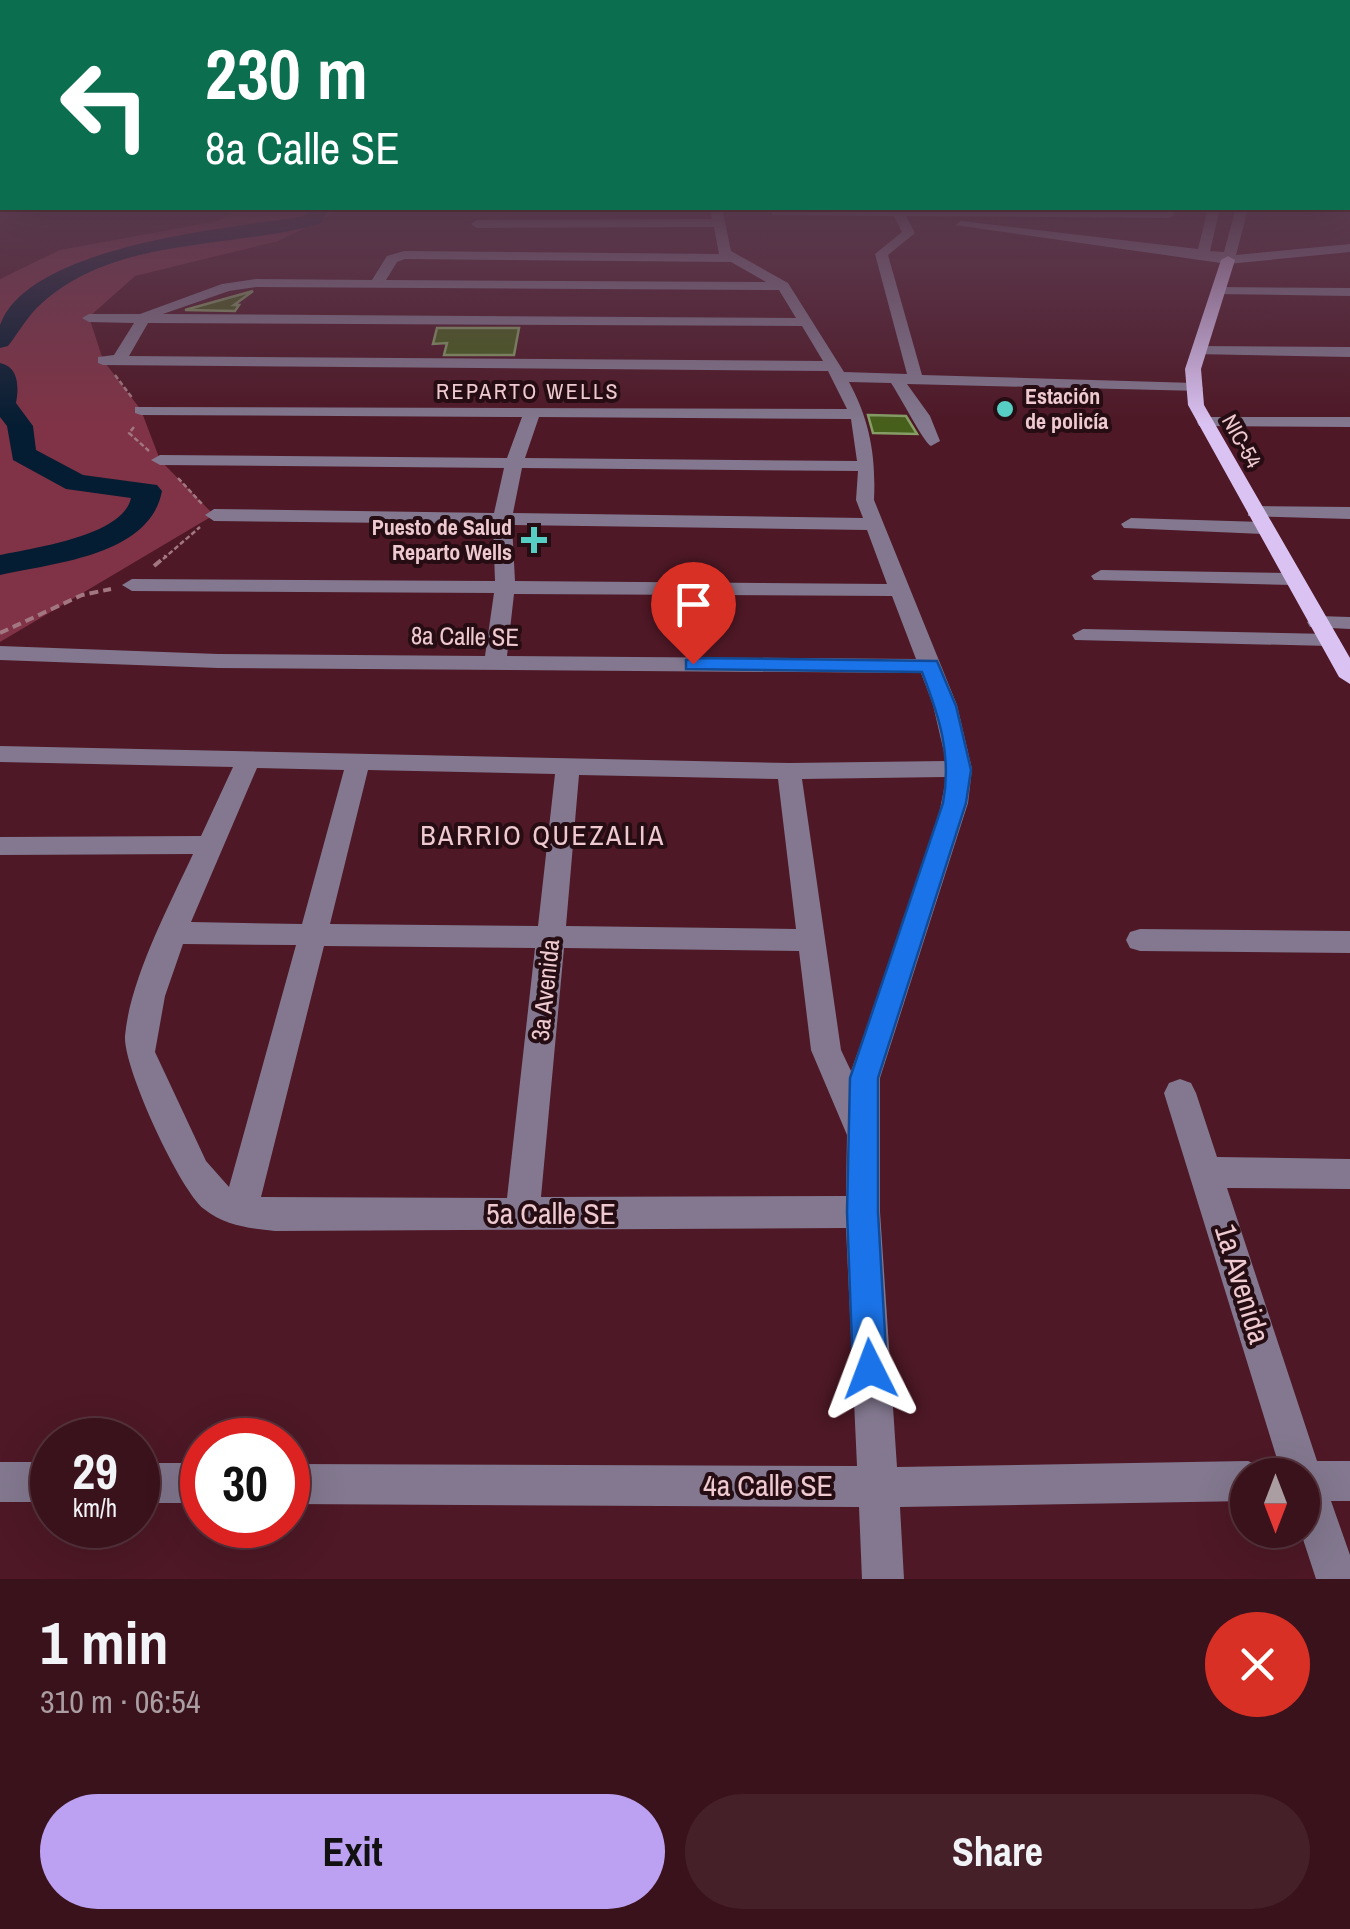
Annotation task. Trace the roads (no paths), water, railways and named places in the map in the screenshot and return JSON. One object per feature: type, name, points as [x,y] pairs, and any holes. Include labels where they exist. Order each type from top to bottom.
[{"type":"main road","name":"NIC-54","points":[[1222,278],[1193,369],[1196,405],[1350,677]]},
{"type":"street","points":[[376,284],[380,278]]},
{"type":"street","points":[[768,278],[783,286],[858,414],[868,466],[865,500],[945,706],[960,770],[955,803],[864,1078],[863,1212],[883,1579]]},
{"type":"street","points":[[888,278],[916,380]]},
{"type":"street","points":[[783,286],[239,284],[163,308],[144,318],[111,360],[804,322]]},
{"type":"street","points":[[1218,290],[1350,292]]},
{"type":"street","points":[[89,318],[144,318],[896,379],[1195,388]]},
{"type":"street","points":[[1199,351],[1350,352]]},
{"type":"street","points":[[896,379],[922,416],[930,440]]},
{"type":"street","points":[[141,410],[858,414]]},
{"type":"street","points":[[495,664],[504,585],[502,520],[514,464],[532,413]]},
{"type":"street","points":[[1205,422],[1350,422]]},
{"type":"street","points":[[160,460],[868,466]]},
{"type":"street","points":[[1130,524],[1259,520],[1350,512]]},
{"type":"street","points":[[214,515],[874,524]]},
{"type":"street","points":[[1101,576],[1293,580]]},
{"type":"street","points":[[132,584],[900,590]]},
{"type":"street","points":[[1083,635],[1323,632],[1350,623]]},
{"type":"street","name":"8a Calle SE","points":[[0,653],[218,661],[930,666]]},
{"type":"street","points":[[0,754],[789,772],[960,770]]},
{"type":"street","points":[[248,760],[174,933],[144,1014],[140,1050],[198,1184],[220,1203],[240,1212],[358,762]]},
{"type":"street","name":"3a Avenida","points":[[522,1214],[568,766]]},
{"type":"street","points":[[789,772],[826,1050],[864,1134]]},
{"type":"street","points":[[0,846],[211,845]]},
{"type":"street","points":[[174,933],[812,940]]},
{"type":"street","points":[[1140,940],[1350,942]]},
{"type":"street","name":"1a Avenida","points":[[1180,1093],[1297,1458]]},
{"type":"street","points":[[1208,1172],[1350,1174]]},
{"type":"street","name":"5a Calle SE","points":[[240,1212],[863,1212]]},
{"type":"street","points":[[1320,1479],[1350,1480]]},
{"type":"street","points":[[0,1482],[30,1482]]},
{"type":"street","name":"4a Calle SE","points":[[310,1484],[875,1487],[1230,1482]]},
{"type":"street","name":"1a Avenida","points":[[1320,1528],[1337,1579]]},
{"type":"waterway","points":[[0,341],[34,298],[63,278]]},
{"type":"waterway","points":[[0,370],[6,386],[3,403],[20,426],[23,454],[76,483],[147,491],[144,508],[112,534],[64,551],[0,565]]},
{"type":"place","name":"Estación de policía","points":[[1005,409]]},
{"type":"place","name":"Puesto de Salud Reparto Wells","points":[[534,540]]},
{"type":"district","name":"REPARTO WELLS","points":[[528,391]]},
{"type":"district","name":"BARRIO QUEZALIA","points":[[543,835]]}]
